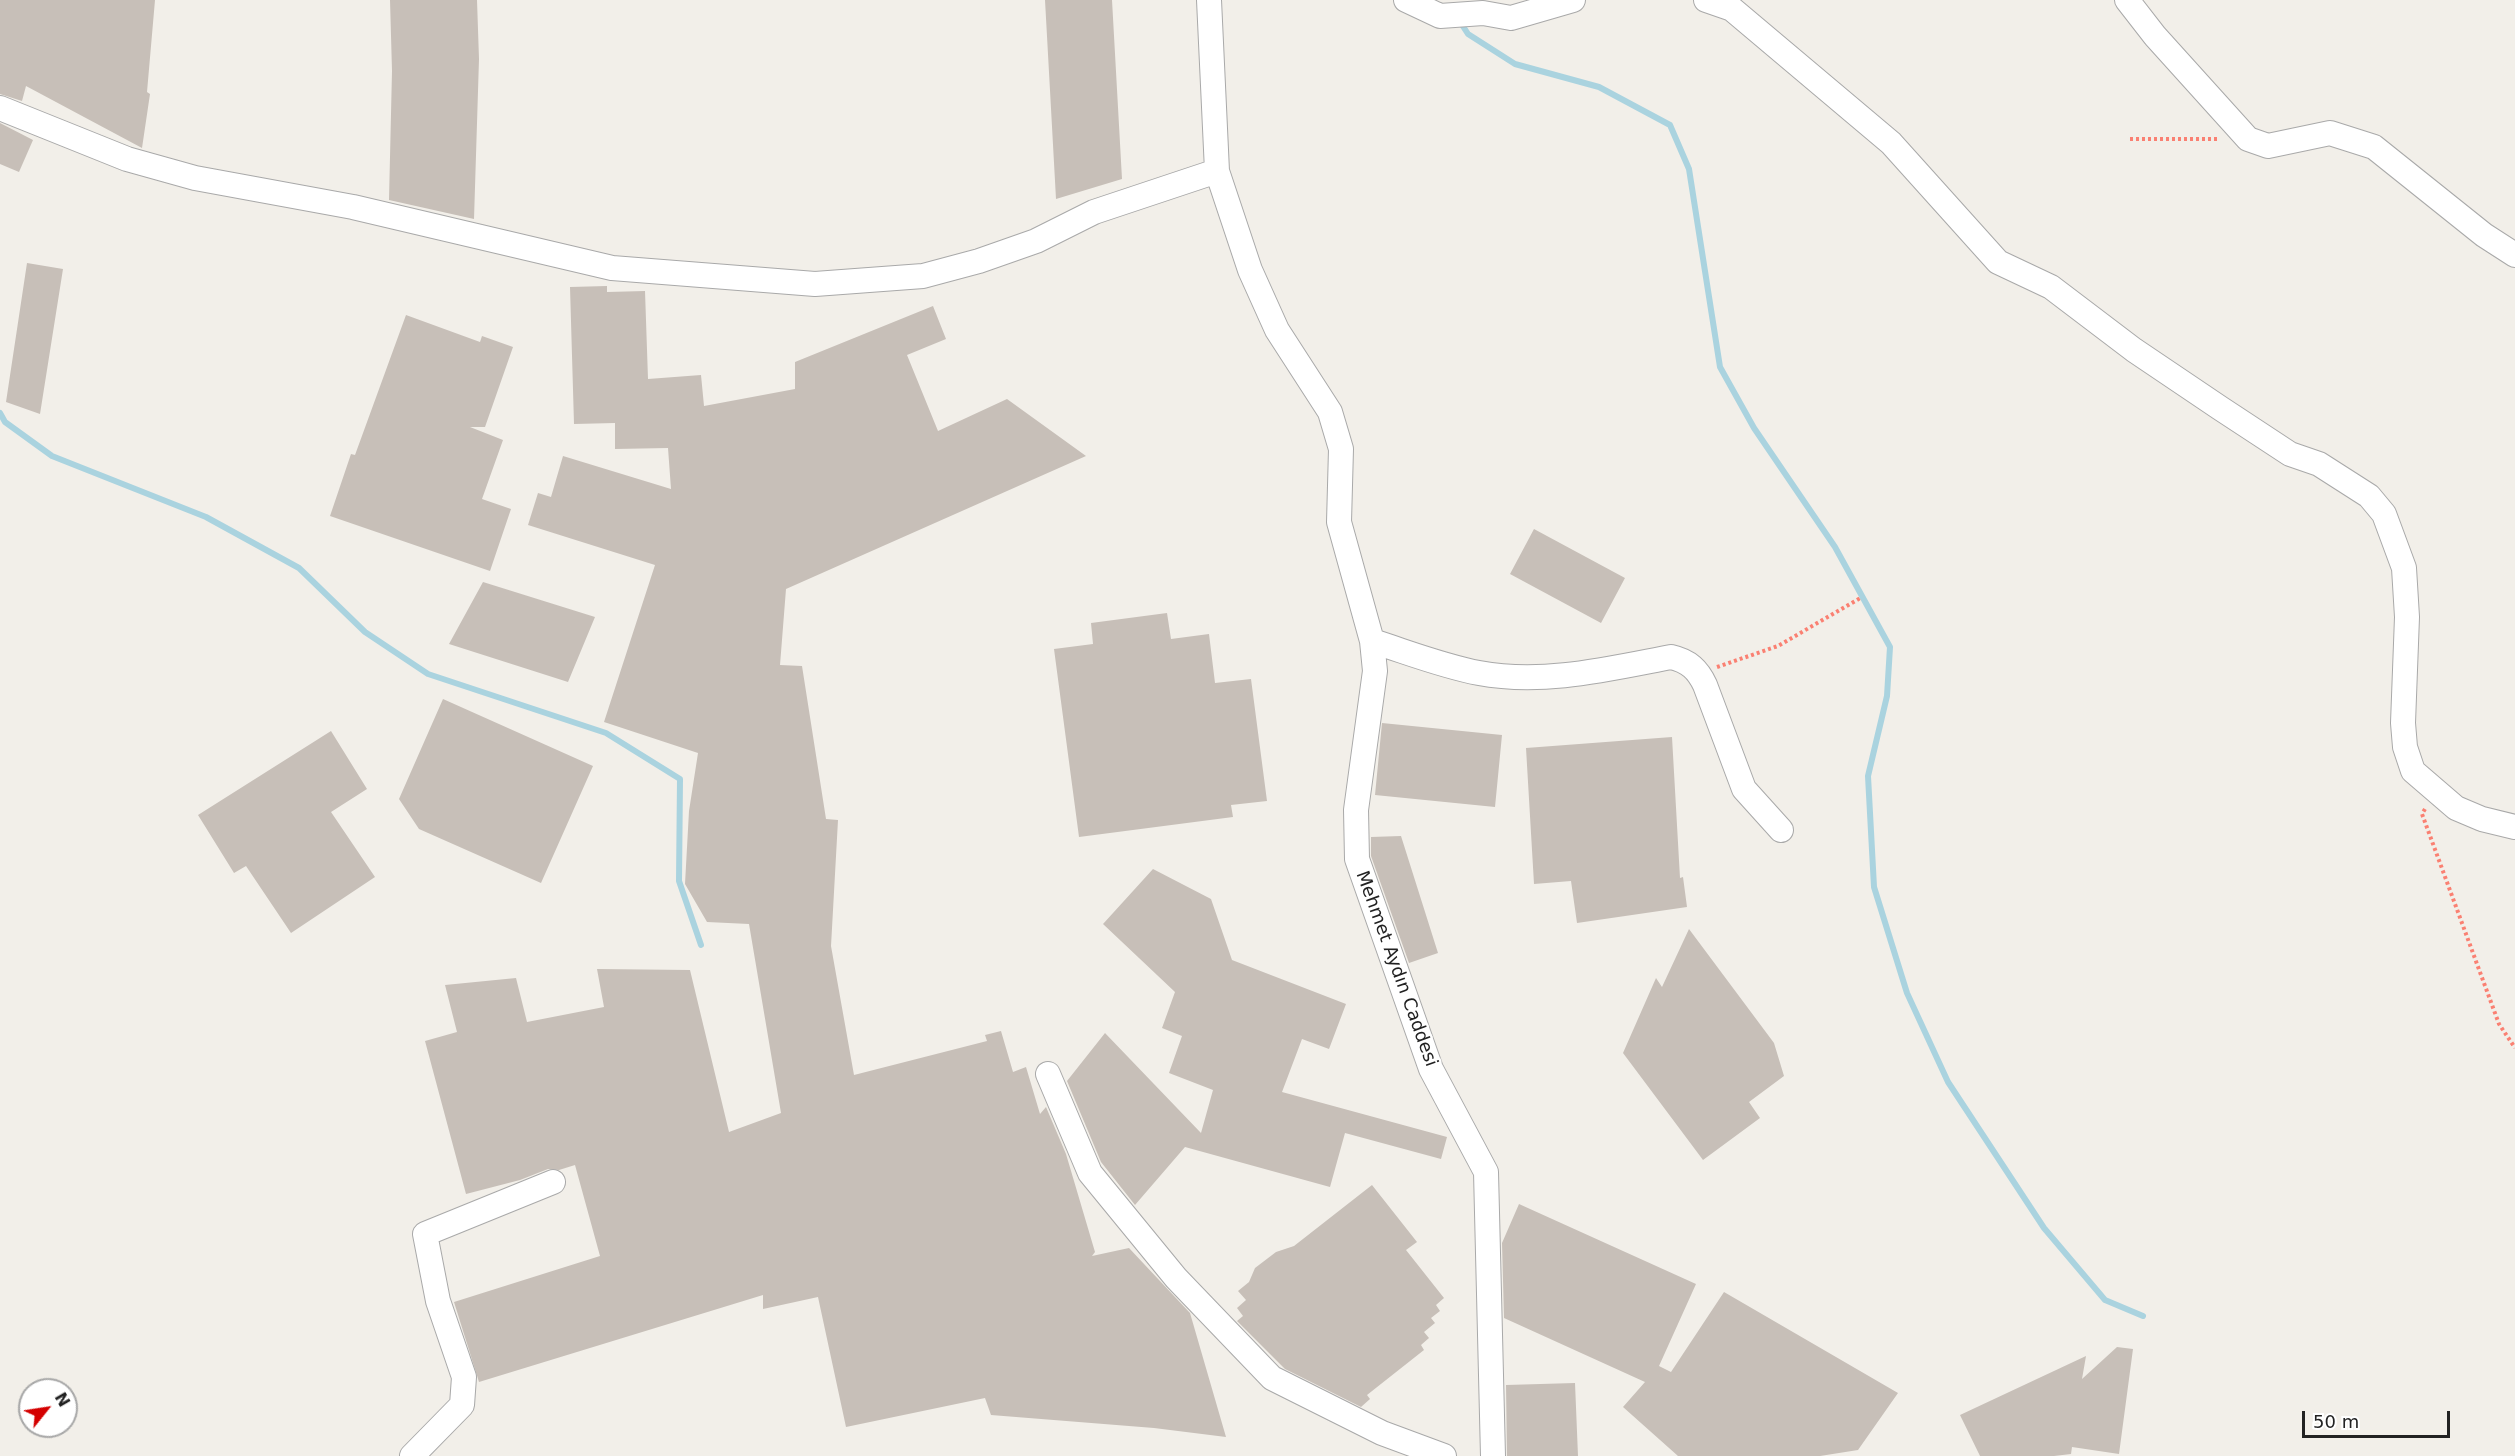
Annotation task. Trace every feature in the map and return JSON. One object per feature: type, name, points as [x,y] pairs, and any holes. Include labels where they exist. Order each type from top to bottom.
[{"type":"street","name":"Mehmet Aydın Caddesi","points":[[1209,0],[1217,171],[1250,270],[1276,330],[1330,412],[1341,450],[1340,522],[1372,641],[1375,671],[1356,810],[1357,859],[1431,1069],[1486,1172],[1493,1456]]},
{"type":"street","points":[[1406,0],[1451,15],[1482,13],[1511,18],[1573,0]]},
{"type":"street","points":[[1706,0],[1732,9],[1891,143],[1998,262],[2051,287],[2134,350],[2220,408],[2290,454],[2319,465],[2369,496],[2384,514],[2404,568],[2407,617],[2403,689],[2405,747],[2413,771],[2456,808],[2482,819],[2515,827]]},
{"type":"street","points":[[2127,0],[2155,36],[2248,139],[2268,146],[2330,133],[2374,147],[2484,235],[2515,255]]},
{"type":"street","points":[[0,108],[127,159],[195,178],[353,207],[612,268],[815,284],[923,276],[979,261],[1036,241],[1094,212],[1217,171]]},
{"type":"street","points":[[1372,641],[1445,665],[1509,676],[1556,677],[1671,657],[1690,665],[1699,673],[1744,789],[1752,801],[1781,830]]},
{"type":"street","points":[[1048,1074],[1090,1173],[1176,1278],[1272,1378],[1383,1433],[1444,1456]]},
{"type":"street","points":[[412,1456],[462,1405],[464,1377],[438,1301],[425,1234],[553,1182]]},
{"type":"path","points":[[2130,139],[2248,139]]},
{"type":"path","points":[[1699,673],[1778,646],[1862,597]]},
{"type":"path","points":[[2436,791],[2422,814],[2499,1024],[2515,1048]]},
{"type":"building","points":[[0,0],[155,0],[147,92],[150,94],[142,148],[26,86],[22,101],[0,94]]},
{"type":"building","points":[[390,0],[477,0],[479,59],[474,219],[389,200],[392,71]]},
{"type":"building","points":[[1045,0],[1112,0],[1122,179],[1056,199]]},
{"type":"building","points":[[0,123],[33,140],[19,172],[0,164]]},
{"type":"building","points":[[27,263],[63,269],[40,414],[6,402]]},
{"type":"building","points":[[607,286],[607,292],[645,291],[648,379],[701,375],[704,406],[795,389],[795,362],[933,306],[946,339],[907,355],[938,431],[1007,399],[1086,456],[786,589],[780,665],[802,666],[826,819],[838,820],[831,946],[854,1075],[987,1041],[985,1035],[1001,1031],[1013,1072],[1026,1067],[1040,1114],[1046,1107],[1066,1154],[1095,1252],[1092,1256],[1129,1248],[1190,1313],[1226,1437],[1154,1428],[991,1415],[985,1398],[846,1427],[818,1297],[763,1309],[763,1295],[479,1382],[454,1302],[600,1256],[575,1165],[559,1170],[548,1169],[520,1180],[466,1194],[425,1041],[457,1032],[445,985],[516,978],[527,1022],[604,1007],[597,969],[690,970],[729,1132],[781,1113],[749,924],[707,922],[685,884],[689,811],[698,753],[604,722],[655,565],[528,525],[538,493],[551,497],[563,456],[671,489],[668,448],[615,449],[615,423],[574,424],[570,287]]},
{"type":"building","points":[[406,315],[480,342],[482,336],[513,347],[485,427],[470,427],[503,440],[482,499],[511,509],[490,571],[330,516],[351,454],[355,455]]},
{"type":"building","points":[[1534,529],[1625,578],[1601,623],[1510,574]]},
{"type":"building","points":[[483,582],[595,617],[568,682],[449,644]]},
{"type":"building","points":[[1167,613],[1171,639],[1209,634],[1215,683],[1251,679],[1267,801],[1231,805],[1233,817],[1079,837],[1054,649],[1093,644],[1091,623]]},
{"type":"building","points":[[443,699],[593,766],[541,883],[419,829],[399,799]]},
{"type":"building","points":[[1382,723],[1502,735],[1495,807],[1375,795]]},
{"type":"building","points":[[331,731],[367,789],[331,812],[375,877],[291,933],[246,866],[234,873],[198,815]]},
{"type":"building","points":[[1672,737],[1680,878],[1683,877],[1687,907],[1577,923],[1571,881],[1534,884],[1526,748]]},
{"type":"building","points":[[1401,836],[1438,953],[1409,963],[1371,856],[1371,837]]},
{"type":"building","points":[[1153,869],[1211,899],[1232,960],[1346,1004],[1329,1049],[1302,1039],[1282,1092],[1447,1137],[1441,1159],[1345,1133],[1330,1187],[1185,1147],[1135,1205],[1101,1162],[1067,1081],[1105,1033],[1201,1133],[1213,1090],[1169,1073],[1182,1036],[1162,1028],[1175,992],[1103,924]]},
{"type":"building","points":[[1689,929],[1774,1043],[1784,1076],[1749,1102],[1760,1118],[1703,1160],[1623,1053],[1656,978],[1662,987]]},
{"type":"building","points":[[1372,1185],[1417,1242],[1406,1250],[1444,1298],[1436,1305],[1440,1311],[1431,1318],[1435,1323],[1424,1332],[1429,1338],[1421,1345],[1424,1350],[1367,1395],[1370,1399],[1361,1407],[1285,1369],[1237,1321],[1243,1316],[1237,1308],[1246,1300],[1238,1291],[1249,1282],[1255,1268],[1276,1252],[1294,1246]]},
{"type":"building","points":[[1519,1204],[1696,1284],[1659,1366],[1671,1372],[1724,1292],[1898,1393],[1858,1450],[1820,1456],[1678,1456],[1623,1407],[1645,1382],[1504,1318],[1502,1243]]},
{"type":"building","points":[[2117,1347],[2133,1349],[2119,1454],[2072,1447],[2071,1454],[2054,1456],[1980,1456],[1960,1415],[2086,1356],[2082,1379]]},
{"type":"building","points":[[1575,1383],[1578,1456],[1507,1456],[1506,1385]]},
{"type":"waterway","points":[[1459,20],[1468,34],[1515,64],[1599,87],[1670,125],[1689,169],[1720,367],[1754,428],[1835,547],[1890,647],[1887,696],[1868,776],[1874,887],[1907,993],[1948,1082],[2044,1228],[2105,1300],[2143,1316]]},
{"type":"waterway","points":[[0,413],[5,422],[52,456],[206,517],[299,568],[365,632],[428,674],[606,733],[680,779],[679,881],[701,945]]}]
